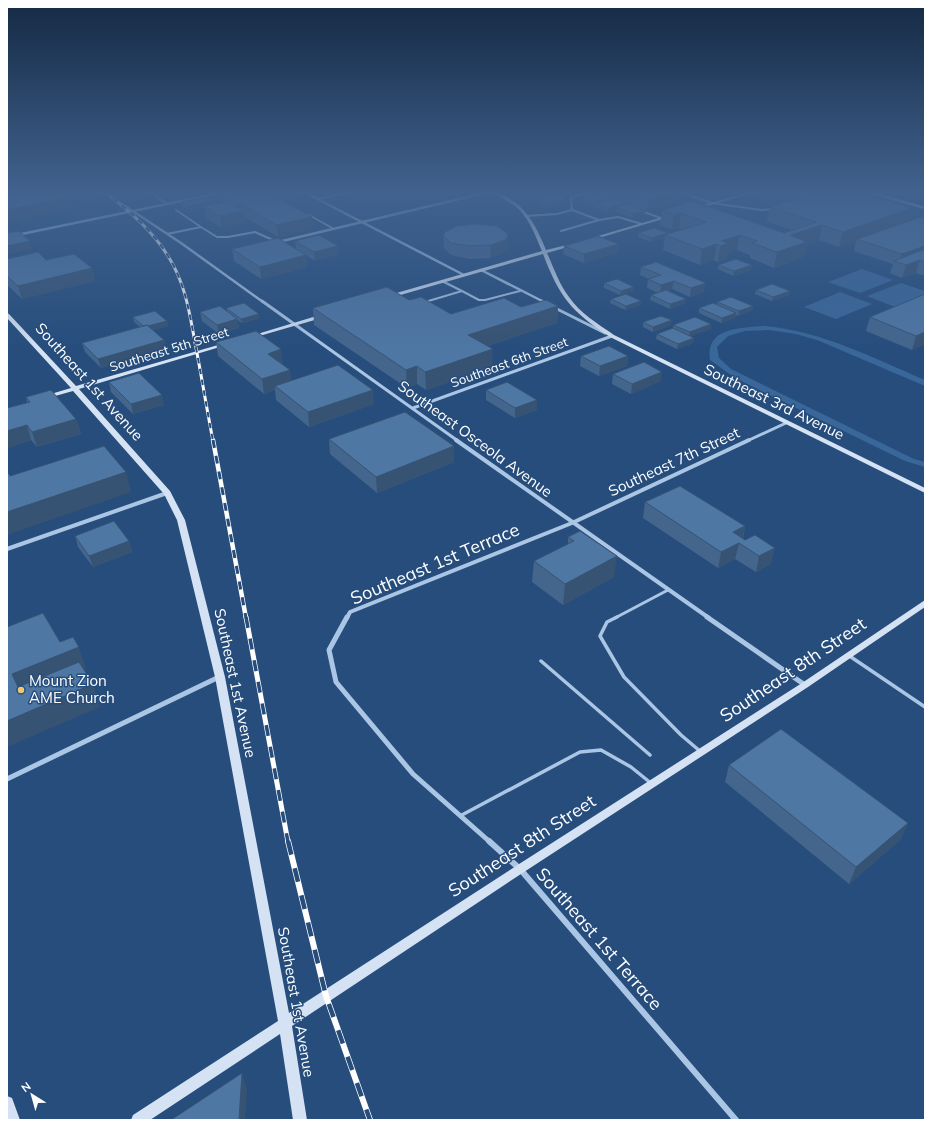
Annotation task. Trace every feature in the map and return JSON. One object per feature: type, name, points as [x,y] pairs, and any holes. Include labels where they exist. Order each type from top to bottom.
[{"type":"street","name":"Southeast Osceola Avenue","points":[[182,245],[413,408],[572,523],[805,685]]},
{"type":"street","points":[[405,245],[464,275]]},
{"type":"street","name":"Southeast 3rd Avenue","points":[[542,245],[553,273],[566,297],[584,316],[612,336]]},
{"type":"street","points":[[378,300],[570,245]]},
{"type":"street","name":"Southeast 3rd Avenue","points":[[481,270],[520,291],[925,491]]},
{"type":"street","name":"Southeast 5th Street","points":[[242,339],[333,313]]},
{"type":"street","name":"Southeast 1st Avenue","points":[[7,315],[167,493],[180,520],[220,677],[285,1024],[300,1120]]},
{"type":"street","name":"Southeast 6th Street","points":[[413,408],[612,336]]},
{"type":"street","name":"Southeast 5th Street","points":[[37,400],[235,342]]},
{"type":"street","name":"Southeast 7th Street","points":[[572,523],[786,423]]},
{"type":"street","points":[[7,550],[167,493]]},
{"type":"street","name":"Southeast 1st Terrace","points":[[572,523],[350,612],[329,650],[336,682],[413,774],[520,869],[736,1120]]},
{"type":"street","name":"Southeast 8th Street","points":[[138,1120],[520,869],[805,685],[925,603]]},
{"type":"street","points":[[7,779],[220,677]]},
{"type":"street","points":[[7,1103],[13,1120]]},
{"type":"lane","points":[[442,281],[478,300],[493,299],[520,291]]},
{"type":"lane","points":[[424,303],[462,291]]},
{"type":"lane","points":[[386,298],[393,301]]},
{"type":"lane","points":[[668,590],[607,622],[600,636],[624,677],[701,752]]},
{"type":"lane","points":[[848,655],[925,707]]},
{"type":"lane","points":[[541,661],[650,755]]},
{"type":"lane","points":[[460,816],[580,752],[601,750],[631,767],[652,784]]},
{"type":"shaded area","points":[[862,269],[893,280],[860,293],[828,282]]},
{"type":"shaded area","points":[[901,283],[925,291],[925,298],[900,309],[867,296]]},
{"type":"shaded area","points":[[840,292],[872,304],[836,319],[804,307]]},
{"type":"shaded area","points":[[765,326],[787,329],[827,340],[866,354],[925,380],[925,386],[817,340],[796,334],[769,330],[745,331],[728,336],[717,347],[719,358],[731,369],[914,459],[925,462],[925,467],[905,461],[735,378],[710,360],[710,349],[713,341],[719,335],[736,329]]},
{"type":"building","points":[[250,245],[289,245],[306,255],[260,267],[232,249]]},
{"type":"building","points":[[301,245],[336,245],[338,246],[314,252]]},
{"type":"building","points":[[461,245],[492,245],[491,245],[470,246]]},
{"type":"building","points":[[569,245],[617,245],[584,254],[564,246]]},
{"type":"building","points":[[690,245],[715,245],[702,249]]},
{"type":"building","points":[[756,245],[799,245],[777,252]]},
{"type":"building","points":[[874,245],[925,245],[925,246],[902,254]]},
{"type":"building","points":[[925,249],[925,262],[920,260],[906,265],[894,261]]},
{"type":"building","points":[[38,252],[46,260],[74,254],[92,268],[18,286],[7,276],[7,259]]},
{"type":"building","points":[[736,259],[752,265],[734,271],[718,265]]},
{"type":"building","points":[[656,262],[706,283],[691,288],[674,281],[661,285],[648,279],[661,275],[641,267]]},
{"type":"building","points":[[617,279],[634,287],[621,291],[604,283]]},
{"type":"building","points":[[772,284],[790,291],[773,297],[756,290]]},
{"type":"building","points":[[387,287],[409,300],[421,297],[451,314],[504,298],[521,307],[546,300],[558,306],[468,335],[493,349],[425,372],[417,366],[406,370],[313,308]]},
{"type":"building","points":[[666,290],[686,299],[670,304],[651,295]]},
{"type":"building","points":[[626,294],[641,301],[626,306],[611,299]]},
{"type":"building","points":[[925,294],[925,332],[916,336],[870,317]]},
{"type":"building","points":[[731,297],[753,306],[739,311],[717,302]]},
{"type":"building","points":[[244,303],[259,314],[241,319],[226,308]]},
{"type":"building","points":[[713,303],[736,313],[722,318],[699,308]]},
{"type":"building","points":[[220,306],[237,319],[217,325],[200,312]]},
{"type":"building","points":[[155,311],[167,321],[143,326],[133,317]]},
{"type":"building","points":[[661,316],[672,320],[653,327],[643,322]]},
{"type":"building","points":[[695,317],[711,324],[690,332],[673,325]]},
{"type":"building","points":[[147,325],[164,340],[98,359],[82,343]]},
{"type":"building","points":[[673,328],[694,338],[678,344],[657,334]]},
{"type":"building","points":[[256,331],[281,349],[268,354],[290,370],[262,379],[216,342]]},
{"type":"building","points":[[609,346],[628,356],[600,366],[581,356]]},
{"type":"building","points":[[644,362],[662,372],[632,384],[613,374]]},
{"type":"building","points":[[338,365],[373,390],[308,412],[275,386]]},
{"type":"building","points":[[139,373],[162,395],[131,404],[109,382]]},
{"type":"building","points":[[507,382],[537,400],[515,408],[486,390]]},
{"type":"building","points":[[51,390],[76,419],[32,432],[27,425],[7,431],[7,408],[30,402],[26,397]]},
{"type":"building","points":[[405,412],[454,446],[376,477],[329,439]]},
{"type":"building","points":[[104,446],[126,472],[7,512],[7,471],[10,476]]},
{"type":"building","points":[[680,486],[745,526],[733,532],[745,540],[755,535],[775,548],[759,556],[739,543],[721,552],[645,502]]},
{"type":"building","points":[[114,521],[129,541],[89,556],[75,536]]},
{"type":"building","points":[[580,531],[617,556],[565,584],[534,561],[574,541],[568,537]]},
{"type":"building","points":[[43,613],[60,642],[73,637],[79,647],[12,674],[18,687],[79,662],[93,684],[7,721],[7,627]]},
{"type":"building","points":[[781,729],[908,823],[856,867],[729,765]]},
{"type":"building","points":[[242,1073],[239,1120],[171,1120]]},
{"type":"railway","points":[[160,245],[174,267],[183,289],[189,312],[213,441]]},
{"type":"railway","points":[[213,440],[246,618]]},
{"type":"railway","points":[[246,617],[288,842]]},
{"type":"railway","points":[[288,841],[326,996],[370,1120]]},
{"type":"place","name":"Mount Zion AME Church","points":[[21,690]]}]
